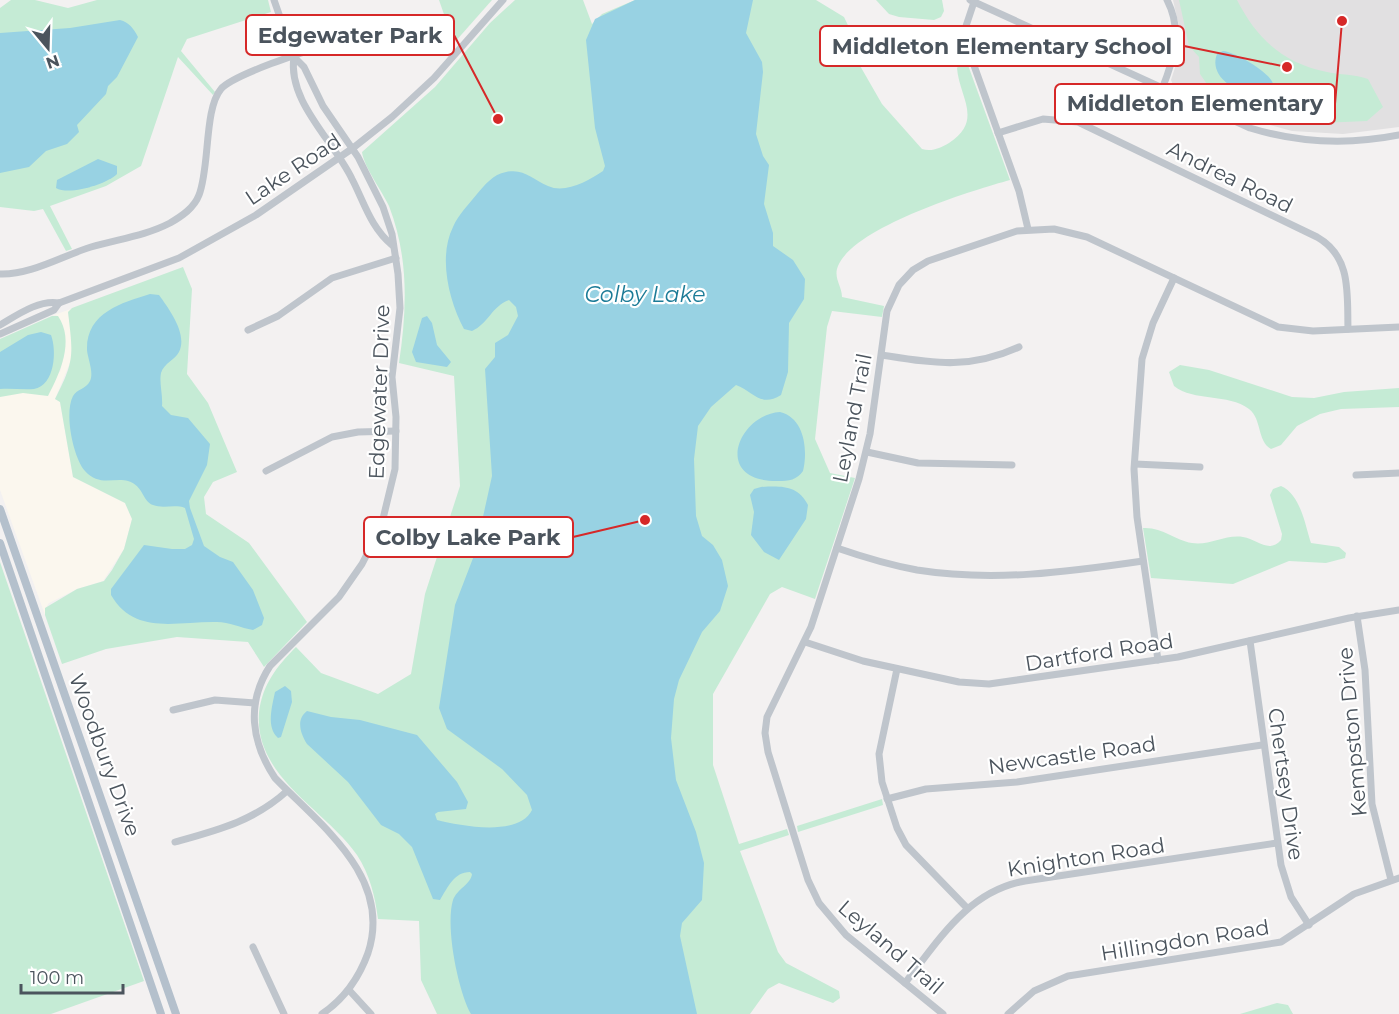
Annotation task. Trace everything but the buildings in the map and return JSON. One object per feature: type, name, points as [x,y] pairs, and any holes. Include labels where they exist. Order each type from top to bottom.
[{"type":"main road","name":"Woodbury Drive","points":[[0,509],[176,1014]]},
{"type":"main road","name":"Woodbury Drive","points":[[0,543],[161,1014]]},
{"type":"street","points":[[274,0],[294,57]]},
{"type":"street","name":"Lake Road","points":[[0,334],[54,310],[60,303],[164,265],[210,242],[339,158],[424,88],[503,0]]},
{"type":"street","points":[[1162,89],[1176,44],[1175,24],[1167,0]]},
{"type":"street","points":[[1028,229],[1021,198],[966,42],[966,26],[972,1],[1235,122],[1286,137],[1342,141],[1399,135]]},
{"type":"street","points":[[0,274],[22,273],[93,246],[146,233],[180,216],[194,204],[201,189],[212,110],[220,90],[239,77],[361,33]]},
{"type":"street","name":"Edgewater Drive","points":[[294,57],[304,67],[323,106],[353,148],[383,207],[392,234],[400,308],[392,377],[396,431],[392,488],[372,547],[339,597],[270,666],[255,703],[254,728],[259,751],[275,778],[345,849],[364,878],[369,894],[371,912],[369,948],[360,971],[349,990],[322,1014]]},
{"type":"street","name":"Edgewater Drive","points":[[294,57],[292,71],[300,92],[353,179],[367,213],[384,238],[392,245]]},
{"type":"street","name":"Andrea Road","points":[[998,133],[1043,119],[1078,122],[1317,237],[1335,251],[1344,268],[1348,329]]},
{"type":"street","name":"Leyland Trail","points":[[943,1014],[840,930],[819,903],[808,880],[768,752],[765,730],[769,708],[805,642],[867,452],[890,304],[899,285],[913,270],[934,258],[1028,229],[1054,229],[1079,234],[1273,325],[1304,331],[1399,327]]},
{"type":"street","points":[[248,330],[278,316],[332,278],[396,258]]},
{"type":"street","points":[[1158,660],[1135,503],[1135,464],[1143,354],[1153,323],[1174,278]]},
{"type":"street","name":"Lake Road","points":[[0,324],[42,304],[51,301],[60,303]]},
{"type":"street","points":[[882,356],[954,364],[980,361],[1018,347]]},
{"type":"street","points":[[266,471],[332,437],[358,432],[396,431]]},
{"type":"street","points":[[867,452],[918,463],[1012,465]]},
{"type":"street","points":[[1135,464],[1200,467]]},
{"type":"street","points":[[1356,475],[1399,472]]},
{"type":"street","points":[[837,548],[911,569],[971,575],[1058,573],[1143,561]]},
{"type":"street","name":"Dartford Road","points":[[805,642],[846,657],[897,669],[958,682],[989,684],[1158,660],[1357,616],[1399,610]]},
{"type":"street","name":"Kempston Drive","points":[[1357,616],[1365,665],[1372,804],[1391,880]]},
{"type":"street","name":"Chertsey Drive","points":[[1250,640],[1256,669],[1262,745],[1277,843],[1288,891],[1309,925]]},
{"type":"street","points":[[897,669],[879,757],[880,775],[887,799],[897,828],[908,849],[967,908]]},
{"type":"street","points":[[173,710],[215,700],[255,703]]},
{"type":"street","name":"Newcastle Road","points":[[887,799],[926,789],[1011,782],[1262,745]]},
{"type":"street","points":[[176,842],[240,823],[264,810],[287,791]]},
{"type":"street","name":"Knighton Road","points":[[905,983],[967,908],[990,892],[1017,882],[1277,843]]},
{"type":"street","name":"Hillingdon Road","points":[[1008,1014],[1034,991],[1064,977],[1269,945],[1290,938],[1354,894],[1399,878]]},
{"type":"street","points":[[253,947],[285,1014]]},
{"type":"street","points":[[349,990],[371,1014]]},
{"type":"shaded area","points":[[1173,0],[1399,0],[1399,127],[1343,134],[1292,131],[1240,117],[1174,87],[1171,80],[1179,55],[1181,35]]},
{"type":"shaded area","points":[[74,308],[68,313],[73,336],[71,360],[55,399],[60,402],[73,477],[125,503],[132,519],[124,549],[103,581],[77,589],[49,603],[45,609],[45,615],[0,490],[0,394],[60,372],[65,334],[56,315],[51,316]]},
{"type":"green space","points":[[11,0],[35,0],[68,8],[97,0],[268,0],[271,12],[187,39],[181,51],[215,92],[213,95],[178,57],[141,166],[106,186],[50,206],[72,249],[66,251],[43,209],[34,211],[0,207],[0,8]]},
{"type":"green space","points":[[439,0],[492,0],[454,43]]},
{"type":"green space","points":[[515,0],[583,0],[592,24],[602,14],[635,0],[816,0],[844,17],[855,40],[859,64],[882,104],[922,149],[933,150],[946,145],[965,126],[967,108],[957,68],[965,57],[1010,180],[915,212],[889,225],[848,252],[838,266],[837,278],[842,297],[884,306],[882,317],[832,311],[827,327],[815,439],[830,473],[855,478],[815,599],[782,587],[770,594],[713,694],[713,765],[739,844],[787,829],[789,835],[740,851],[778,952],[786,963],[839,991],[840,998],[833,1003],[779,983],[768,989],[750,1014],[437,1014],[421,980],[419,921],[378,919],[371,886],[357,855],[279,774],[260,736],[259,713],[263,694],[277,669],[296,647],[321,673],[378,694],[411,674],[425,594],[460,486],[454,376],[399,363],[405,303],[400,245],[389,206],[362,152],[435,87],[490,23]]},
{"type":"green space","points":[[876,0],[942,0],[944,11],[941,17],[934,20],[899,17],[889,14]]},
{"type":"green space","points":[[1179,0],[1237,0],[1263,38],[1284,56],[1311,68],[1368,79],[1383,107],[1367,121],[1321,123],[1262,115],[1221,96],[1211,90],[1200,74],[1199,57],[1189,46]]},
{"type":"green space","points":[[183,267],[192,289],[187,374],[208,403],[237,472],[213,482],[204,497],[206,514],[249,543],[307,622],[264,667],[248,642],[177,637],[106,649],[62,664],[45,615],[45,608],[77,589],[104,581],[124,549],[132,519],[125,503],[73,477],[60,402],[55,399],[71,357],[68,312],[72,308]]},
{"type":"green space","points":[[52,316],[58,316],[63,326],[65,346],[61,367],[48,396],[23,393],[0,397],[0,339]]},
{"type":"green space","points":[[1180,365],[1209,370],[1292,397],[1314,398],[1344,392],[1399,388],[1399,407],[1341,409],[1320,414],[1297,426],[1281,445],[1271,449],[1263,441],[1256,418],[1249,409],[1231,401],[1191,394],[1174,386],[1169,372]]},
{"type":"green space","points":[[1281,486],[1288,490],[1298,503],[1311,543],[1339,547],[1346,553],[1345,558],[1326,563],[1289,561],[1233,584],[1151,578],[1143,528],[1157,530],[1192,543],[1243,537],[1272,546],[1281,540],[1282,534],[1270,495],[1273,489]]},
{"type":"green space","points":[[0,562],[144,981],[51,1014],[0,1014]]},
{"type":"green space","points":[[882,799],[883,805],[798,832],[797,826]]},
{"type":"green space","points":[[1277,1003],[1288,1005],[1293,1014],[1240,1014]]},
{"type":"water","name":"Colby Lake","points":[[635,0],[753,0],[746,33],[762,62],[763,72],[756,134],[763,156],[769,165],[764,204],[773,233],[773,246],[793,260],[805,279],[804,299],[789,323],[788,372],[781,395],[774,399],[762,399],[736,385],[711,407],[698,426],[694,459],[696,516],[702,536],[713,545],[722,560],[728,586],[720,611],[702,632],[679,680],[674,699],[671,738],[676,780],[696,832],[704,863],[702,900],[682,923],[680,936],[697,1014],[471,1014],[457,975],[452,941],[451,911],[453,900],[472,874],[464,873],[456,877],[440,900],[433,899],[412,847],[399,834],[381,825],[348,782],[307,744],[302,735],[300,722],[307,711],[331,717],[360,720],[417,735],[457,782],[468,802],[466,809],[438,812],[435,814],[437,820],[474,827],[503,827],[515,824],[532,810],[527,795],[502,769],[447,729],[439,708],[455,605],[475,553],[492,476],[485,369],[495,357],[495,343],[508,335],[518,316],[516,307],[509,300],[498,306],[477,328],[472,331],[464,329],[450,292],[446,252],[458,218],[483,187],[497,175],[512,171],[518,172],[548,186],[562,188],[583,182],[603,171],[605,166],[595,128],[586,40],[595,19]]},
{"type":"water","points":[[120,20],[131,26],[138,37],[117,77],[108,86],[106,94],[77,125],[79,132],[67,144],[46,151],[29,167],[0,173],[0,33],[70,28]]},
{"type":"water","points":[[1223,51],[1252,64],[1266,74],[1273,84],[1264,90],[1254,92],[1233,87],[1218,73],[1215,64],[1217,54]]},
{"type":"water","points":[[98,159],[117,166],[117,174],[105,182],[88,188],[70,191],[56,188],[57,180]]},
{"type":"water","points":[[150,294],[159,295],[172,314],[181,337],[179,352],[161,373],[162,406],[171,415],[188,418],[210,444],[207,465],[189,501],[190,508],[204,546],[220,557],[233,562],[253,590],[264,618],[262,625],[253,630],[222,622],[158,624],[145,621],[121,608],[111,595],[111,589],[144,545],[185,549],[192,545],[194,539],[185,508],[153,505],[137,486],[128,481],[101,480],[90,476],[77,456],[71,435],[70,404],[73,396],[88,384],[91,377],[87,350],[92,327],[99,318],[117,306]]},
{"type":"water","points":[[427,316],[432,323],[437,345],[451,362],[447,367],[416,362],[412,352],[422,318]]},
{"type":"water","points":[[41,332],[51,335],[54,350],[53,366],[46,381],[34,389],[0,389],[0,352],[28,335]]},
{"type":"water","points":[[780,412],[788,415],[800,428],[805,445],[803,471],[789,480],[757,478],[744,471],[738,460],[738,448],[743,435],[752,424],[765,416]]},
{"type":"water","points":[[782,487],[794,490],[804,498],[808,505],[806,519],[779,560],[764,552],[751,535],[754,512],[750,495],[754,489]]},
{"type":"water","points":[[285,686],[291,691],[292,702],[281,737],[278,738],[272,728],[271,710],[275,692]]},
{"type":"place","name":"Middleton Elementary","points":[[1342,21]]},
{"type":"place","name":"Middleton Elementary School","points":[[1287,67]]},
{"type":"place","name":"Edgewater Park","points":[[498,119]]},
{"type":"place","name":"Colby Lake Park","points":[[645,520]]}]
